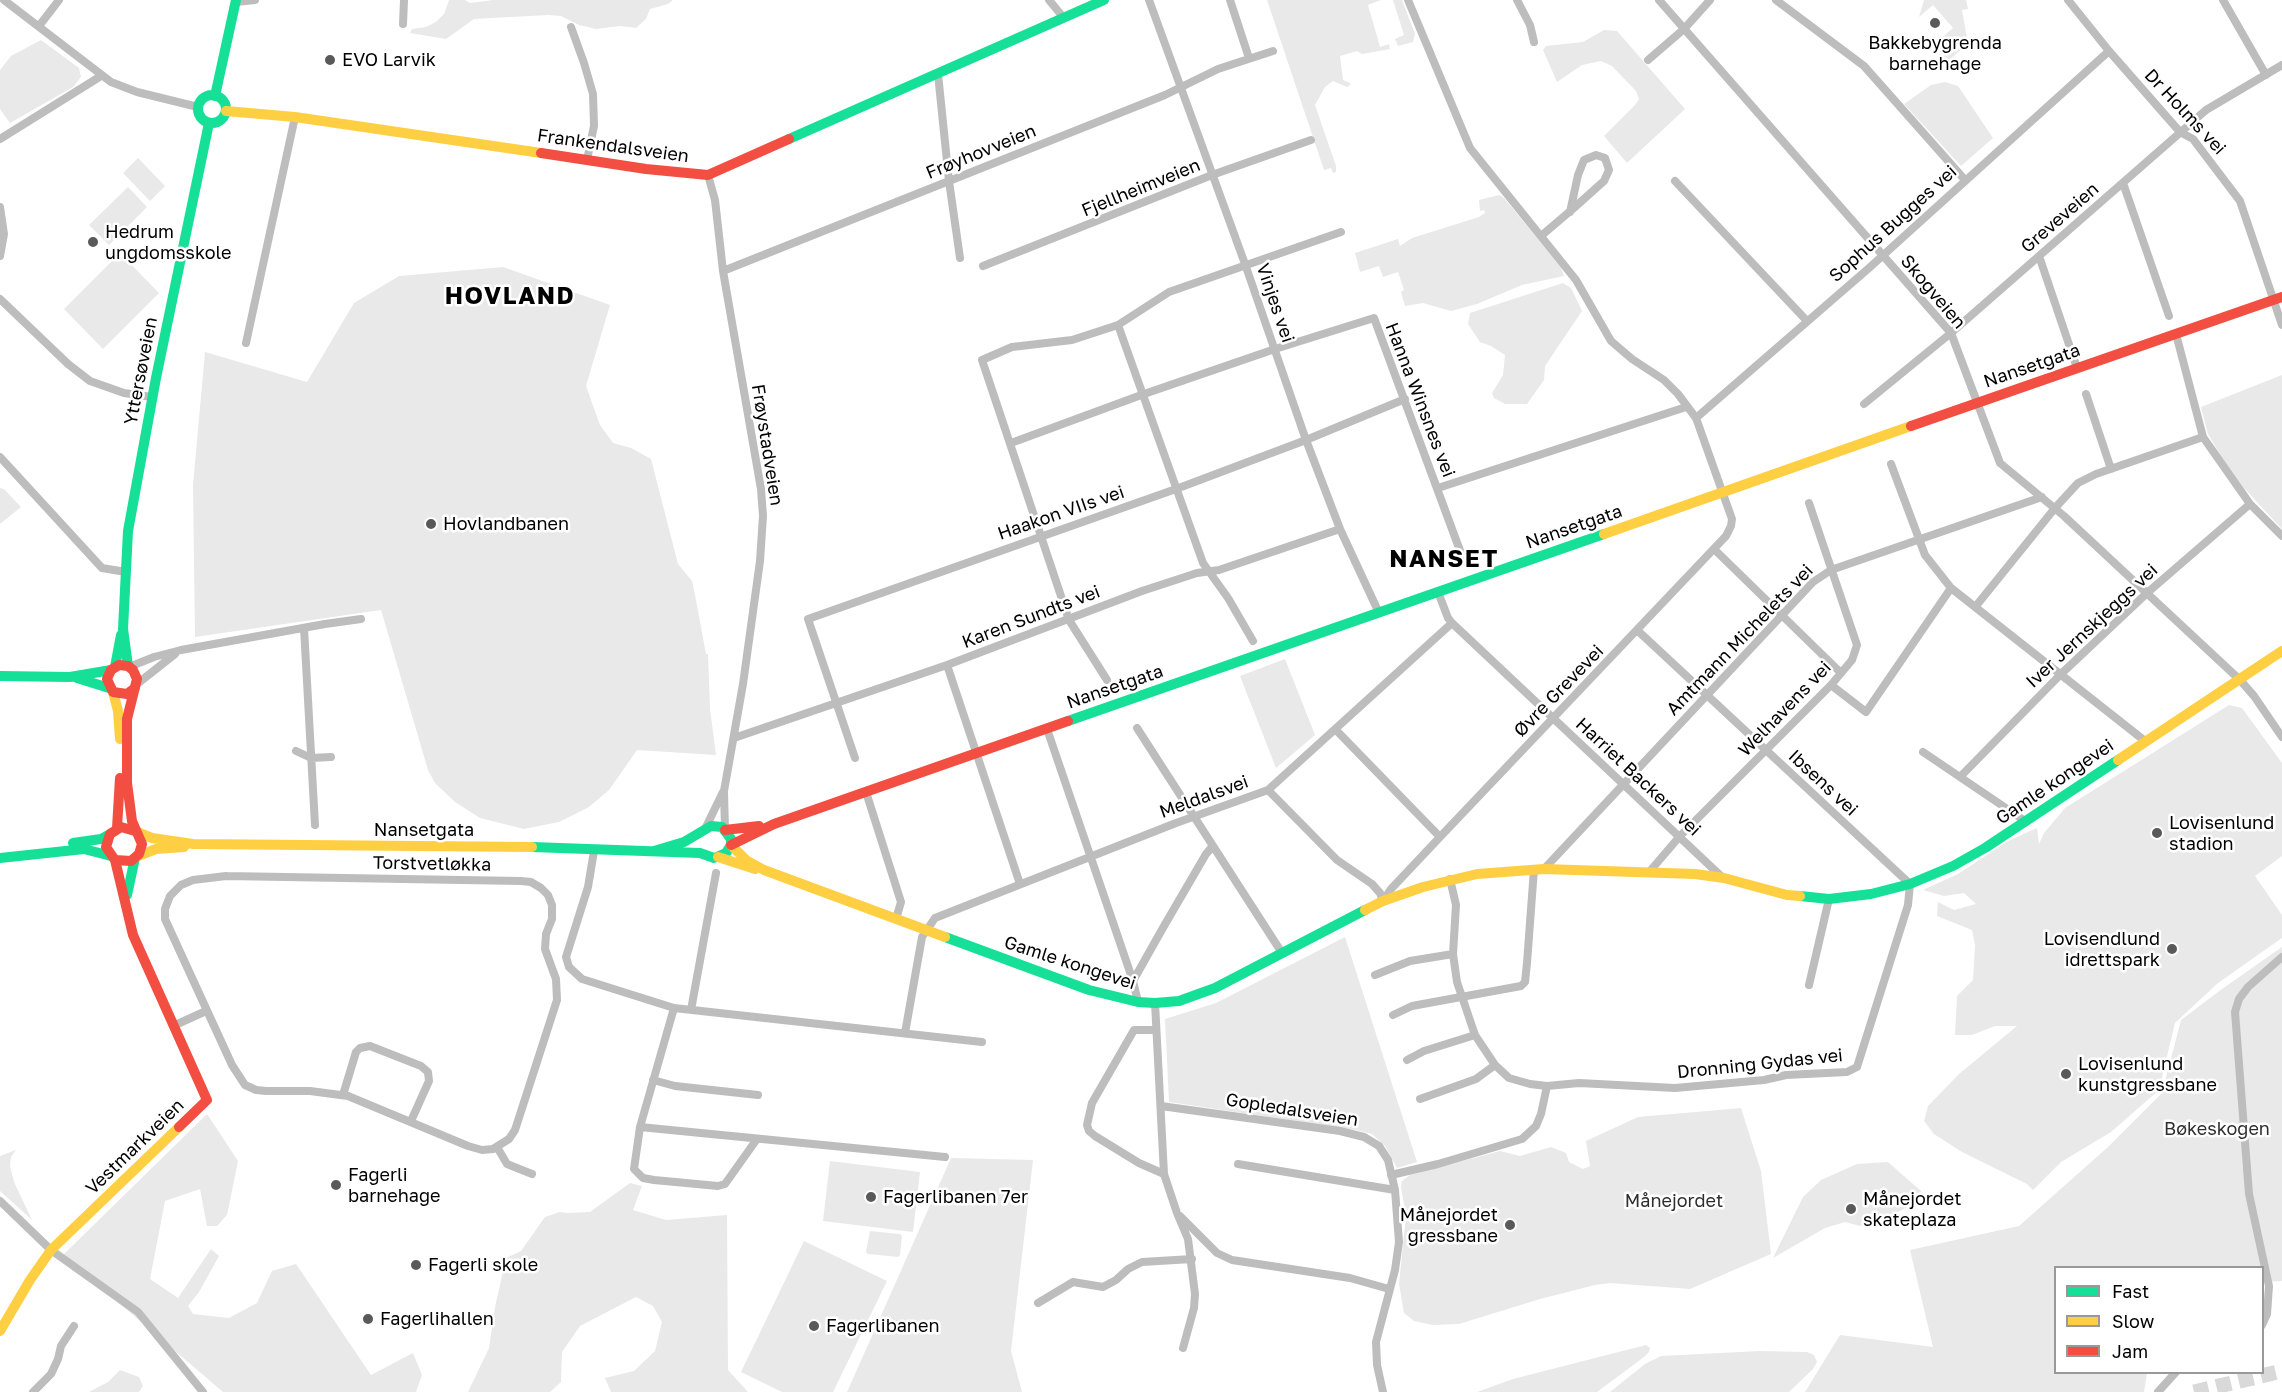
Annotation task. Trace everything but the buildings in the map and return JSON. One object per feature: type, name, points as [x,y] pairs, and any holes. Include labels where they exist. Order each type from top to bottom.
[{"type":"main road","name":"Frankendalsveien","points":[[226,111],[295,117],[658,171],[708,175],[1104,0]]},
{"type":"main road","points":[[215,96],[236,1]]},
{"type":"main road","points":[[215,96],[223,101],[226,111],[220,121],[209,123],[200,117],[198,107],[204,98],[215,96]]},
{"type":"main road","name":"Yttersøveien","points":[[113,668],[123,629],[128,531],[152,397],[209,123]]},
{"type":"main road","name":"Nansetgata","points":[[731,845],[774,824],[2278,298]]},
{"type":"main road","name":"Yttersøveien","points":[[123,629],[129,666]]},
{"type":"main road","name":"Gamle kongevei","points":[[731,845],[746,860],[764,870],[1089,990],[1138,1002],[1155,1004],[1179,1001],[1198,996],[1383,901],[1450,879],[1485,873],[1539,869],[1695,874],[1724,878],[1787,895],[1829,898],[1871,894],[1910,884],[1969,857],[2282,651]]},
{"type":"main road","points":[[0,676],[70,676],[129,666],[136,674],[136,686],[127,720],[129,807],[142,844],[137,857],[126,862],[84,849],[0,856]]},
{"type":"main road","points":[[113,668],[107,679],[119,727],[120,796],[113,831],[106,847],[113,858]]},
{"type":"main road","points":[[70,676],[86,679],[117,694],[127,694],[136,686]]},
{"type":"main road","name":"Nansetgata","points":[[725,830],[774,824]]},
{"type":"main road","points":[[717,826],[725,830],[731,839],[731,845],[726,853],[713,856],[700,847],[699,841],[704,831],[717,826]]},
{"type":"main road","points":[[0,856],[40,845],[101,839],[113,831],[126,827],[136,832]]},
{"type":"main road","name":"Nansetgata","points":[[654,851],[684,842],[704,831]]},
{"type":"main road","name":"Nansetgata","points":[[136,832],[152,838],[193,844],[497,846],[594,851],[654,851],[713,856]]},
{"type":"main road","name":"Nansetgata","points":[[137,857],[156,849],[193,844]]},
{"type":"main road","name":"Gamle kongevei","points":[[713,856],[749,868],[764,870]]},
{"type":"main road","name":"Vestmarkveien","points":[[125,901],[137,857]]},
{"type":"main road","name":"Vestmarkveien","points":[[0,1331],[51,1250],[207,1100],[133,935],[113,858]]},
{"type":"street","points":[[4,0],[101,76],[127,90],[198,107]]},
{"type":"street","points":[[39,26],[59,0]]},
{"type":"street","points":[[236,1],[255,0]]},
{"type":"street","points":[[403,24],[405,0]]},
{"type":"street","points":[[1049,0],[1063,17]]},
{"type":"street","name":"Vinjes vei","points":[[1149,0],[1306,440],[1340,529],[1379,613]]},
{"type":"street","points":[[1230,0],[1249,58]]},
{"type":"street","name":"Øvre Grevevei","points":[[1383,901],[1391,889],[1726,536],[1732,519],[1696,418],[1664,380],[1632,360],[1611,341],[1576,280],[1470,147],[1408,0]]},
{"type":"street","points":[[1517,0],[1530,25],[1534,42]]},
{"type":"street","name":"Skogveien","points":[[1659,0],[1951,333],[2000,463],[2055,508],[2240,680],[2282,736]]},
{"type":"street","points":[[1648,60],[1684,29],[1710,0]]},
{"type":"street","points":[[1776,0],[1864,66],[1965,180]]},
{"type":"street","name":"Dr Holms vei","points":[[2068,0],[2109,51],[2181,132],[2193,139],[2240,201],[2278,298],[2282,325]]},
{"type":"street","points":[[2223,0],[2266,75]]},
{"type":"street","points":[[571,27],[593,94],[594,126],[587,160]]},
{"type":"street","name":"Frøyhovveien","points":[[723,271],[1180,87],[1218,69],[1273,51]]},
{"type":"street","name":"Sophus Bugges vei","points":[[1696,418],[2109,51]]},
{"type":"street","name":"Greveveien","points":[[1864,404],[1951,333],[2206,110],[2282,66]]},
{"type":"street","points":[[938,74],[960,258]]},
{"type":"street","points":[[0,139],[101,76]]},
{"type":"street","points":[[246,343],[295,117]]},
{"type":"street","name":"Fjellheimveien","points":[[983,266],[1212,175],[1311,140]]},
{"type":"street","points":[[1541,237],[1570,212],[1604,181],[1609,170],[1605,158],[1596,155],[1584,160],[1578,175],[1570,212]]},
{"type":"street","name":"Frøystadveien","points":[[708,175],[715,200],[723,271],[761,489],[763,516],[760,561],[724,791],[725,830]]},
{"type":"street","points":[[1674,181],[1807,321]]},
{"type":"street","points":[[2123,183],[2169,316]]},
{"type":"street","points":[[0,207],[4,234],[0,256]]},
{"type":"street","points":[[1107,680],[1069,620],[982,360],[1012,347],[1072,340],[1118,325],[1169,292],[1341,232]]},
{"type":"street","points":[[2039,256],[2077,368]]},
{"type":"street","points":[[0,299],[68,364],[90,381],[124,393],[152,397]]},
{"type":"street","name":"Hanna Winsnes vei","points":[[1275,349],[1374,318],[1462,556]]},
{"type":"street","points":[[1118,325],[1176,489],[1208,571],[1228,598],[1253,641]]},
{"type":"street","points":[[2176,334],[2203,437],[2250,504],[2282,536]]},
{"type":"street","points":[[1011,443],[1275,349]]},
{"type":"street","points":[[2086,394],[2111,469]]},
{"type":"street","name":"Haakon VIIs vei","points":[[835,703],[808,619],[1176,489],[1306,440],[1405,399]]},
{"type":"street","points":[[1438,488],[1683,408]]},
{"type":"street","points":[[1976,606],[2078,483],[2203,437]]},
{"type":"street","points":[[0,457],[102,568],[126,572]]},
{"type":"street","points":[[1892,464],[1918,540],[1930,563],[1951,588],[2145,741]]},
{"type":"street","name":"Amtmann Michelets vei","points":[[1539,869],[1623,784],[1813,582],[1831,570],[2042,497]]},
{"type":"street","name":"Welhavens vei","points":[[1650,871],[1680,836],[1831,685],[1852,660],[1857,645],[1809,503]]},
{"type":"street","name":"Iver Jernskjeggs vei","points":[[1960,777],[2061,674],[2147,593],[2250,504]]},
{"type":"street","name":"Karen Sundts vei","points":[[734,738],[947,665],[1142,591],[1197,573],[1219,570],[1340,529]]},
{"type":"street","points":[[1714,549],[1841,673]]},
{"type":"street","points":[[1831,685],[1866,712],[1951,588]]},
{"type":"street","name":"Harriet Backers vei","points":[[1438,592],[1452,623],[1724,878]]},
{"type":"street","points":[[129,666],[181,650],[361,620]]},
{"type":"street","name":"Meldalsvei","points":[[925,930],[935,918],[1268,790],[1452,623]]},
{"type":"street","points":[[304,628],[315,825]]},
{"type":"street","name":"Ibsens vei","points":[[1637,630],[1910,884]]},
{"type":"street","points":[[136,686],[181,650]]},
{"type":"street","points":[[947,665],[1020,884]]},
{"type":"street","points":[[835,703],[855,758]]},
{"type":"street","points":[[1047,729],[1134,981],[1138,1002]]},
{"type":"street","points":[[1137,729],[1282,953]]},
{"type":"street","points":[[1335,729],[1440,837]]},
{"type":"street","points":[[296,751],[311,758],[332,757]]},
{"type":"street","points":[[1923,752],[2025,821]]},
{"type":"street","points":[[1268,790],[1337,860],[1372,884],[1380,893],[1383,901]]},
{"type":"street","name":"Frøystadveien","points":[[704,831],[724,791]]},
{"type":"street","points":[[866,792],[901,902],[896,919]]},
{"type":"street","points":[[1134,981],[1182,895],[1213,846]]},
{"type":"street","points":[[594,851],[588,887],[566,957],[569,967],[582,980],[674,1008],[982,1042]]},
{"type":"street","points":[[1393,1015],[1412,1006],[1521,986],[1525,982],[1539,869]]},
{"type":"street","points":[[691,1010],[716,873]]},
{"type":"street","name":"Torstvetløkka","points":[[226,876],[521,880],[536,884],[548,895],[552,905],[552,919],[546,934],[545,949],[556,979],[557,1000],[515,1130],[509,1139],[497,1147],[482,1150],[470,1147],[343,1095],[310,1091],[256,1090],[245,1085],[232,1065],[206,1011],[165,919],[165,909],[170,896],[181,885],[190,881],[226,876]]},
{"type":"street","name":"Dronning Gydas vei","points":[[1450,879],[1456,905],[1453,954],[1461,996],[1475,1035],[1495,1065],[1509,1078],[1530,1084],[1547,1086],[1579,1083],[1675,1088],[1764,1080],[1786,1075],[1847,1072],[1857,1068],[1908,905],[1910,884]]},
{"type":"street","points":[[1809,985],[1829,898]]},
{"type":"street","points":[[905,1034],[925,930]]},
{"type":"street","points":[[1375,975],[1410,961],[1453,954]]},
{"type":"street","points":[[2264,1321],[2268,1314],[2269,1286],[2249,1194],[2235,1012],[2239,999],[2248,987],[2282,957]]},
{"type":"street","points":[[1155,1004],[1164,1174],[1176,1213],[1188,1239],[1195,1294],[1194,1308],[1184,1348]]},
{"type":"street","points":[[674,1008],[640,1127],[634,1169],[643,1178],[718,1186],[725,1184],[757,1139]]},
{"type":"street","points":[[173,1026],[206,1011]]},
{"type":"street","points":[[1156,1030],[1134,1030],[1092,1103],[1087,1125],[1089,1131],[1095,1136],[1139,1163],[1164,1174]]},
{"type":"street","points":[[1407,1060],[1424,1051],[1475,1035]]},
{"type":"street","points":[[343,1095],[356,1052],[360,1048],[370,1046],[421,1066],[428,1072],[429,1081],[411,1121]]},
{"type":"street","points":[[1420,1099],[1476,1079],[1495,1065]]},
{"type":"street","points":[[653,1080],[684,1087],[758,1095]]},
{"type":"street","points":[[1392,1175],[1522,1139],[1536,1126],[1547,1086]]},
{"type":"street","name":"Gopledalsveien","points":[[1161,1106],[1354,1133],[1379,1146],[1388,1160],[1392,1175],[1399,1242],[1395,1270],[1376,1342],[1377,1365],[1383,1392]]},
{"type":"street","points":[[640,1127],[945,1157]]},
{"type":"street","points":[[497,1147],[507,1164],[532,1174]]},
{"type":"street","points":[[1238,1164],[1395,1190]]},
{"type":"street","points":[[0,1201],[51,1250],[138,1311],[203,1392]]},
{"type":"street","points":[[1176,1213],[1224,1258],[1241,1263],[1350,1278],[1389,1289]]},
{"type":"street","points":[[1038,1303],[1073,1282],[1103,1287],[1142,1262],[1192,1259]]},
{"type":"street","points":[[33,1392],[51,1374],[61,1346],[74,1326]]},
{"type":"street","points":[[2158,1392],[2174,1374]]},
{"type":"green space","points":[[449,0],[465,0],[470,3],[493,0],[673,0],[668,4],[650,9],[646,19],[636,28],[620,26],[596,29],[579,25],[561,16],[548,15],[474,19],[446,39],[410,33],[412,29],[426,27],[436,22],[444,14]]},
{"type":"green space","points":[[1267,0],[1381,0],[1368,5],[1380,47],[1389,44],[1390,49],[1362,54],[1357,51],[1340,56],[1343,80],[1350,85],[1347,87],[1333,81],[1325,87],[1315,105],[1336,172],[1333,173],[1331,168],[1324,170]]},
{"type":"green space","points":[[1393,0],[1402,0],[1415,34],[1413,42],[1398,46],[1395,39],[1404,35]]},
{"type":"green space","points":[[1924,0],[1966,0],[1968,9],[1962,10],[1968,44],[1948,61],[1935,44],[1953,28],[1933,5],[1919,17]]},
{"type":"green space","points":[[1604,30],[1617,31],[1685,109],[1627,163],[1604,136],[1635,105],[1639,99],[1636,91],[1612,66],[1601,61],[1582,65],[1557,82],[1543,50],[1546,46],[1583,42]]},
{"type":"green space","points":[[41,40],[79,68],[81,77],[73,87],[10,123],[0,109],[0,70],[11,56]]},
{"type":"green space","points":[[1945,82],[1958,86],[1993,138],[1961,166],[1904,104],[1931,85]]},
{"type":"green space","points":[[138,158],[165,186],[150,201],[123,173]]},
{"type":"green space","points":[[128,187],[147,207],[109,245],[89,225]]},
{"type":"green space","points":[[1499,195],[1504,198],[1561,268],[1564,276],[1522,285],[1477,304],[1451,311],[1423,303],[1405,306],[1401,292],[1404,290],[1398,272],[1383,277],[1379,266],[1360,272],[1355,253],[1398,239],[1400,246],[1412,238],[1479,217],[1485,213],[1484,210],[1480,211],[1479,200]]},
{"type":"green space","name":"Hedrum ungdomsskole","points":[[120,253],[159,293],[103,349],[64,309]]},
{"type":"green space","name":"Hovlandbanen","points":[[503,267],[610,305],[586,386],[600,425],[613,443],[631,448],[651,459],[678,564],[692,581],[706,654],[708,654],[710,709],[716,755],[637,750],[609,790],[589,807],[559,822],[524,829],[480,818],[455,802],[435,783],[428,770],[381,610],[195,637],[193,485],[205,352],[307,382],[354,303],[399,276]]},
{"type":"green space","points":[[1563,283],[1571,288],[1582,311],[1545,366],[1544,380],[1527,404],[1505,404],[1494,398],[1492,393],[1503,375],[1505,355],[1480,342],[1468,324],[1470,313]]},
{"type":"green space","points":[[2282,375],[2282,529],[2243,487],[2221,456],[2208,434],[2201,407]]},
{"type":"green space","points":[[0,488],[4,489],[21,507],[0,524]]},
{"type":"green space","points":[[1285,659],[1315,735],[1276,768],[1240,676]]},
{"type":"green space","name":"Lovisendlund idrettspark","points":[[2229,705],[2242,708],[2282,763],[2282,856],[2255,876],[2282,915],[2282,938],[2218,983],[2175,1023],[2159,1090],[2111,1132],[2061,1162],[2033,1190],[2027,1184],[1962,1152],[1934,1134],[1924,1121],[1928,1106],[1959,1074],[2017,1026],[1995,1026],[1972,1035],[1955,1035],[1957,996],[1973,980],[1975,945],[1972,930],[1937,916],[1938,902],[1954,910],[1976,904],[1964,893],[1944,896],[1923,890],[1958,874],[2008,841],[2037,828],[2039,844],[2044,833],[2065,808]]},
{"type":"green space","points":[[1345,937],[1417,1162],[1397,1168],[1385,1146],[1372,1134],[1356,1130],[1169,1102],[1165,1019],[1216,1003]]},
{"type":"green space","name":"Bøkeskogen","points":[[2282,947],[2282,1281],[2264,1282],[2264,1266],[2054,1266],[2054,1374],[2147,1374],[2144,1392],[1805,1392],[1840,1335],[1933,1347],[1910,1250],[2019,1226],[2108,1147],[2162,1093],[2181,1020]]},
{"type":"green space","name":"Månejordet","points":[[1741,1108],[1761,1171],[1771,1254],[1690,1289],[1610,1283],[1595,1285],[1459,1324],[1433,1325],[1414,1321],[1404,1313],[1399,1284],[1406,1215],[1401,1187],[1402,1181],[1410,1175],[1500,1151],[1520,1156],[1551,1147],[1566,1153],[1569,1162],[1583,1169],[1590,1166],[1586,1141],[1638,1117]]},
{"type":"green space","points":[[207,1114],[238,1161],[227,1215],[217,1226],[207,1226],[200,1189],[165,1201],[150,1279],[178,1298],[211,1249],[219,1256],[199,1292],[188,1306],[193,1314],[229,1318],[257,1303],[272,1271],[296,1264],[371,1375],[413,1353],[422,1375],[416,1392],[223,1392],[63,1255]]},
{"type":"green space","points":[[16,1150],[11,1157],[10,1166],[14,1182],[32,1220],[0,1191],[0,1156]]},
{"type":"green space","points":[[951,1158],[1033,1160],[1011,1351],[1022,1392],[847,1392]]},
{"type":"green space","name":"Fagerlibanen 7er","points":[[830,1161],[920,1172],[913,1232],[823,1221]]},
{"type":"green space","name":"Månejordet skateplaza","points":[[1888,1162],[1921,1191],[1918,1202],[1892,1215],[1860,1226],[1845,1222],[1825,1228],[1773,1258],[1803,1197],[1821,1180],[1857,1164]]},
{"type":"green space","points":[[630,1183],[642,1186],[633,1210],[666,1220],[727,1215],[728,1370],[748,1392],[611,1392],[605,1378],[634,1371],[655,1351],[662,1322],[653,1306],[636,1297],[580,1326],[562,1352],[561,1382],[550,1392],[468,1392],[489,1348],[506,1258],[521,1251],[545,1217],[560,1212],[590,1212]]},
{"type":"green space","points":[[870,1231],[900,1234],[902,1236],[900,1255],[898,1257],[868,1254],[866,1252]]},
{"type":"green space","name":"Fagerlibanen","points":[[804,1241],[887,1281],[833,1392],[782,1392],[741,1372]]},
{"type":"green space","points":[[1646,1345],[1650,1348],[1644,1357],[1597,1392],[1477,1392],[1513,1379]]},
{"type":"green space","points":[[1760,1351],[1807,1352],[1814,1355],[1817,1362],[1813,1369],[1789,1392],[1610,1392],[1645,1364],[1661,1356]]},
{"type":"green space","points":[[120,1370],[139,1377],[143,1386],[139,1392],[89,1392],[108,1382]]},
{"type":"tunnel","points":[[2194,1392],[2282,1371]]},
{"type":"traffic: fast","points":[[215,96],[236,0]]},
{"type":"traffic: fast","points":[[789,139],[1104,0]]},
{"type":"traffic: fast","points":[[212,95],[222,99],[226,109],[222,119],[212,123],[202,119],[198,109],[202,99],[212,95]]},
{"type":"traffic: fast","points":[[128,666],[123,629],[128,531],[156,378],[209,123]]},
{"type":"traffic: fast","points":[[1068,721],[1604,534]]},
{"type":"traffic: fast","points":[[115,667],[121,635]]},
{"type":"traffic: fast","points":[[0,676],[70,677],[111,670]]},
{"type":"traffic: fast","points":[[77,678],[109,688]]},
{"type":"traffic: fast","points":[[1800,896],[1829,899],[1871,894],[1910,884],[1953,866],[1985,848],[2118,760]]},
{"type":"traffic: fast","points":[[532,847],[700,853],[714,858],[726,853],[731,845],[731,839],[722,827],[711,826],[684,842],[654,851]]},
{"type":"traffic: fast","points":[[73,843],[101,839],[110,834]]},
{"type":"traffic: fast","points":[[0,858],[84,849],[111,856]]},
{"type":"traffic: fast","points":[[127,895],[135,858]]},
{"type":"traffic: fast","points":[[945,937],[1089,990],[1138,1002],[1155,1003],[1179,1001],[1215,988],[1365,910]]},
{"type":"traffic: slow","points":[[226,111],[295,117],[541,153]]},
{"type":"traffic: slow","points":[[1604,534],[1911,426]]},
{"type":"traffic: slow","points":[[2118,760],[2282,651]]},
{"type":"traffic: slow","points":[[113,692],[118,711],[120,739]]},
{"type":"traffic: slow","points":[[137,832],[152,838],[193,844],[532,847]]},
{"type":"traffic: slow","points":[[731,845],[746,860],[764,870],[945,937]]},
{"type":"traffic: slow","points":[[138,856],[156,849],[184,847]]},
{"type":"traffic: slow","points":[[718,857],[755,869]]},
{"type":"traffic: slow","points":[[1365,910],[1423,887],[1477,874],[1544,869],[1695,874],[1724,878],[1787,895],[1800,896]]},
{"type":"traffic: slow","points":[[0,1331],[51,1250],[179,1127]]},
{"type":"traffic: jam","points":[[541,153],[646,169],[708,175],[789,139]]},
{"type":"traffic: jam","points":[[1911,426],[2282,297]]},
{"type":"traffic: jam","points":[[135,688],[127,694],[113,692],[107,679],[111,670],[119,665],[128,666],[133,670],[137,679],[127,719],[127,783],[132,821],[142,844],[139,854],[131,861],[115,860],[106,847],[110,834],[121,827],[135,831]]},
{"type":"traffic: jam","points":[[731,845],[774,824],[1068,721]]},
{"type":"traffic: jam","points":[[117,828],[120,778]]},
{"type":"traffic: jam","points":[[725,830],[759,826]]},
{"type":"traffic: jam","points":[[115,860],[133,935],[207,1100],[179,1127]]},
{"type":"place","name":"Bakkebygrenda barnehage","points":[[1935,23]]},
{"type":"place","name":"EVO Larvik","points":[[330,60]]},
{"type":"place","name":"Hedrum ungdomsskole","points":[[93,242]]},
{"type":"place","name":"Hovlandbanen","points":[[431,524]]},
{"type":"place","name":"Lovisenlund stadion","points":[[2157,833]]},
{"type":"place","name":"Lovisendlund idrettspark","points":[[2172,949]]},
{"type":"place","name":"Lovisenlund kunstgressbane","points":[[2066,1074]]},
{"type":"place","name":"Fagerli barnehage","points":[[336,1185]]},
{"type":"place","name":"Fagerlibanen 7er","points":[[871,1197]]},
{"type":"place","name":"Månejordet skateplaza","points":[[1851,1209]]},
{"type":"place","name":"Månejordet gressbane","points":[[1510,1225]]},
{"type":"place","name":"Fagerli skole","points":[[416,1265]]},
{"type":"place","name":"Fagerlihallen","points":[[368,1319]]},
{"type":"place","name":"Fagerlibanen","points":[[814,1326]]},
{"type":"district","name":"HOVLAND","points":[[510,296]]},
{"type":"district","name":"NANSET","points":[[1444,559]]}]
